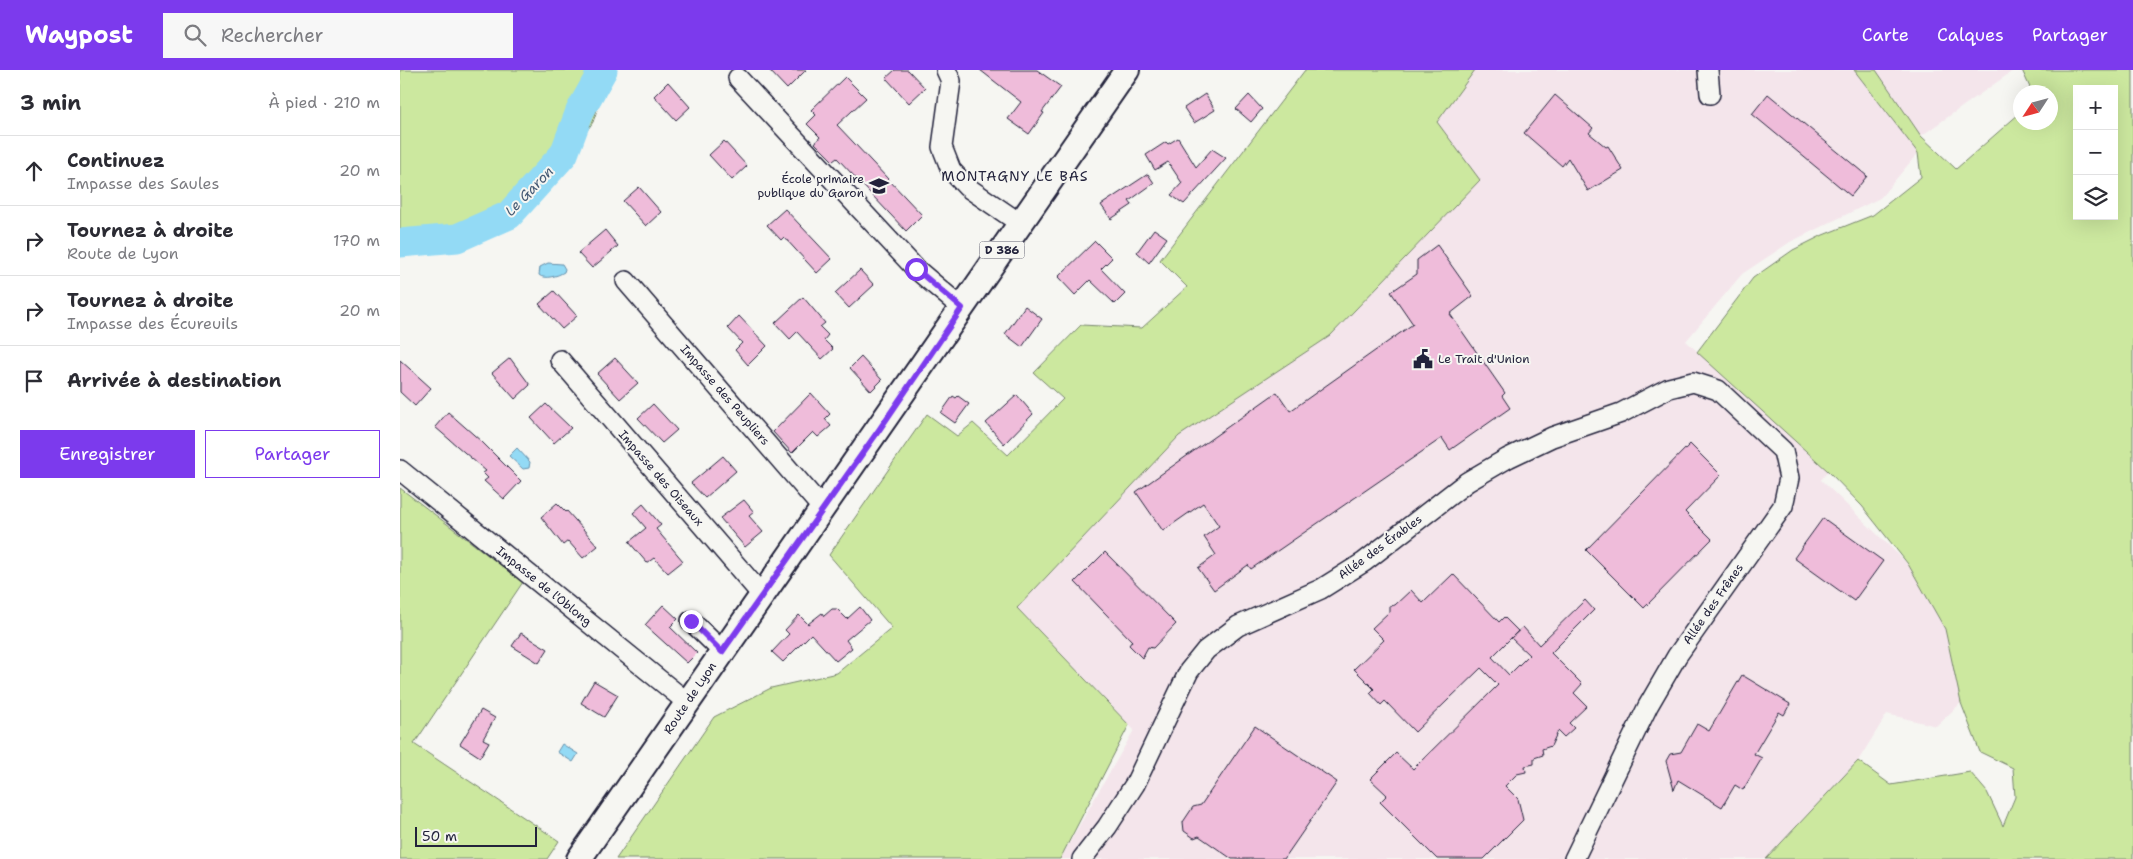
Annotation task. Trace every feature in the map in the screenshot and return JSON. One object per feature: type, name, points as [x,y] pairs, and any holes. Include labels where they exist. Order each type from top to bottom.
[{"type":"main road","name":"Route de Lyon","points":[[579,859],[1127,70]]},
{"type":"street","points":[[946,70],[951,81],[942,147],[951,170],[966,187],[1020,224]]},
{"type":"street","points":[[1708,70],[1710,94]]},
{"type":"street","points":[[738,78],[916,269],[962,308]]},
{"type":"street","name":"Impasse des Peupliers","points":[[626,281],[823,510]]},
{"type":"street","name":"Impasse des Oiseaux","points":[[560,360],[762,595]]},
{"type":"street","name":"Allée des Érables","points":[[1082,859],[1107,827],[1135,784],[1189,670],[1206,650],[1221,638],[1238,626],[1321,589],[1364,562],[1467,482],[1508,458],[1552,437],[1620,413],[1669,388],[1694,382]]},
{"type":"street","name":"Allée des Frênes","points":[[1574,859],[1648,706],[1672,665],[1783,506],[1789,478],[1783,451],[1718,390],[1694,382]]},
{"type":"street","name":"Impasse de l'Oblong","points":[[400,470],[688,703]]},
{"type":"street","points":[[691,621],[722,652]]},
{"type":"shaded area","points":[[1475,70],[1854,70],[1918,153],[1880,198],[1790,242],[1742,274],[1686,341],[1828,471],[1821,480],[1908,564],[1945,629],[1961,703],[1936,726],[1887,714],[1858,761],[1766,859],[1060,859],[1134,730],[1017,608],[1179,436],[1330,336],[1479,180],[1437,122]]},
{"type":"shaded area","points":[[1876,70],[2014,70],[1921,136]]},
{"type":"green space","points":[[400,70],[610,70],[593,122],[558,172],[511,224],[449,247],[400,251]]},
{"type":"green space","points":[[1305,70],[1475,70],[1437,122],[1480,180],[1330,336],[1179,436],[1017,608],[1129,725],[1060,859],[616,859],[714,717],[771,688],[837,673],[892,628],[829,555],[927,414],[957,436],[973,423],[1008,455],[1063,399],[1034,373],[1081,325],[1142,328],[1187,287],[1160,260]]},
{"type":"green space","points":[[1854,70],[1876,70],[1921,136],[1956,169],[2013,119],[2013,130],[2058,130],[2058,85],[2029,85],[2022,70],[2133,70],[2133,859],[1766,859],[1858,761],[1891,785],[1970,772],[1987,792],[2003,826],[2015,797],[2013,768],[1980,752],[1961,703],[1945,629],[1908,564],[1862,506],[1828,471],[1697,352],[1753,278],[1793,250],[1823,235],[1873,215],[1921,177],[1918,153]]},
{"type":"green space","points":[[400,488],[523,582],[414,744],[559,841],[547,859],[400,859]]},
{"type":"water","points":[[548,263],[562,264],[565,269],[564,272],[551,277],[539,275],[540,267]]},
{"type":"water","points":[[517,448],[530,462],[529,468],[523,469],[509,456]]},
{"type":"water","points":[[562,744],[578,754],[573,762],[557,752]]},
{"type":"building","points":[[769,70],[806,70],[787,89]]},
{"type":"building","points":[[895,70],[908,70],[925,88],[909,103],[886,78]]},
{"type":"building","points":[[980,70],[1037,70],[1061,87],[1042,112],[1044,113],[1029,134],[1008,119],[1021,102]]},
{"type":"building","points":[[845,77],[866,98],[837,125],[922,215],[906,231],[837,158],[833,161],[815,143],[820,137],[807,124],[816,115],[811,110]]},
{"type":"building","points":[[668,82],[690,107],[676,120],[654,96]]},
{"type":"building","points":[[1205,94],[1215,110],[1194,123],[1184,108]]},
{"type":"building","points":[[1768,94],[1867,176],[1851,196],[1752,114]]},
{"type":"building","points":[[1249,95],[1262,109],[1251,122],[1236,109]]},
{"type":"building","points":[[1555,95],[1593,128],[1589,133],[1606,147],[1608,146],[1623,170],[1588,191],[1568,158],[1562,166],[1524,133]]},
{"type":"building","points":[[1178,138],[1196,167],[1212,149],[1226,158],[1184,204],[1171,195],[1182,183],[1168,162],[1155,170],[1146,155],[1166,142],[1168,144]]},
{"type":"building","points":[[724,141],[747,166],[732,180],[709,155]]},
{"type":"building","points":[[1148,174],[1154,183],[1129,201],[1132,205],[1111,219],[1101,205]]},
{"type":"building","points":[[639,187],[661,212],[646,226],[623,201]]},
{"type":"building","points":[[785,209],[832,259],[817,273],[784,237],[781,240],[767,225]]},
{"type":"building","points":[[1154,229],[1167,238],[1149,263],[1137,252]]},
{"type":"building","points":[[605,230],[618,246],[592,268],[578,253]]},
{"type":"building","points":[[1095,241],[1112,258],[1101,269],[1125,294],[1115,304],[1090,280],[1075,295],[1058,277]]},
{"type":"building","points":[[1437,245],[1473,296],[1450,314],[1505,393],[1502,396],[1510,408],[1450,450],[1442,438],[1251,569],[1248,565],[1214,590],[1198,568],[1216,555],[1204,537],[1219,526],[1203,503],[1163,531],[1136,492],[1277,392],[1290,411],[1413,324],[1391,292],[1417,274],[1417,260]]},
{"type":"building","points":[[860,270],[874,285],[849,308],[835,293]]},
{"type":"building","points":[[554,291],[577,316],[562,329],[539,304]]},
{"type":"building","points":[[803,297],[825,323],[820,327],[828,335],[824,340],[833,349],[822,359],[797,332],[790,339],[775,323]]},
{"type":"building","points":[[1025,306],[1042,319],[1022,347],[1005,334]]},
{"type":"building","points":[[739,316],[767,346],[748,365],[735,350],[742,343],[728,328]]},
{"type":"building","points":[[861,357],[882,380],[871,391],[850,368]]},
{"type":"building","points":[[510,358],[530,385],[515,399],[492,373]]},
{"type":"building","points":[[615,358],[638,383],[620,399],[597,374]]},
{"type":"building","points":[[400,360],[431,388],[415,406],[400,392]]},
{"type":"building","points":[[811,393],[830,414],[825,419],[831,426],[818,437],[813,432],[792,453],[773,432]]},
{"type":"building","points":[[1017,395],[1033,414],[1004,444],[986,423]]},
{"type":"building","points":[[953,396],[956,398],[958,396],[969,404],[955,423],[941,413]]},
{"type":"building","points":[[546,404],[571,428],[554,443],[531,418]]},
{"type":"building","points":[[653,404],[677,430],[662,443],[638,418]]},
{"type":"building","points":[[448,412],[482,442],[521,481],[504,499],[484,481],[488,478],[483,473],[486,471],[435,427]]},
{"type":"building","points":[[1690,444],[1721,475],[1685,512],[1712,539],[1644,608],[1586,550]]},
{"type":"building","points":[[723,456],[736,471],[705,498],[691,483]]},
{"type":"building","points":[[744,500],[754,512],[749,516],[763,532],[745,547],[720,518]]},
{"type":"building","points":[[557,503],[567,511],[598,546],[583,558],[568,541],[563,545],[541,517]]},
{"type":"building","points":[[643,504],[661,525],[656,529],[683,561],[668,573],[654,558],[647,563],[629,542],[646,528],[633,513]]},
{"type":"building","points":[[1823,518],[1883,561],[1854,601],[1794,558]]},
{"type":"building","points":[[1105,552],[1176,624],[1153,648],[1148,647],[1142,658],[1129,645],[1132,641],[1075,582]]},
{"type":"building","points":[[1453,574],[1499,622],[1504,617],[1518,631],[1511,638],[1523,627],[1539,645],[1585,600],[1594,610],[1551,653],[1582,684],[1574,693],[1587,706],[1569,723],[1574,728],[1564,737],[1558,731],[1551,746],[1542,749],[1543,755],[1534,758],[1534,764],[1525,766],[1526,772],[1517,774],[1505,786],[1518,799],[1523,820],[1484,859],[1437,859],[1380,802],[1387,795],[1370,779],[1396,753],[1413,769],[1498,685],[1481,668],[1415,732],[1385,701],[1381,705],[1370,693],[1374,689],[1354,669],[1384,640],[1372,628],[1389,612],[1389,606],[1395,605],[1411,590],[1423,603]],"holes":[[[1511,638],[1529,655],[1509,675],[1492,657]]]},
{"type":"building","points":[[663,605],[678,619],[670,627],[697,653],[687,663],[645,625]]},
{"type":"building","points":[[860,607],[870,620],[846,640],[852,648],[836,661],[811,634],[783,662],[772,652],[789,634],[785,630],[799,615],[808,624],[822,613],[824,616],[832,609],[837,609],[847,619]]},
{"type":"building","points":[[521,633],[548,649],[539,663],[512,646]]},
{"type":"building","points":[[1742,675],[1790,704],[1784,715],[1779,712],[1754,754],[1762,758],[1743,790],[1735,785],[1722,807],[1678,780],[1674,790],[1666,761],[1670,754],[1681,752],[1697,724],[1709,731]]},
{"type":"building","points":[[594,681],[618,695],[604,717],[581,703]]},
{"type":"building","points":[[481,710],[495,718],[483,739],[489,742],[480,757],[460,744]]},
{"type":"building","points":[[1255,726],[1337,782],[1284,859],[1232,859],[1199,836],[1194,838],[1184,831],[1183,822],[1193,807],[1201,805]]},
{"type":"waterway","name":"Le Garon","points":[[400,243],[457,238],[509,215],[564,154],[580,111],[603,70]]},
{"type":"place","name":"École primaire publique du Garon","points":[[879,186]]},
{"type":"place","name":"Le Trait d'Union","points":[[1423,359]]},
{"type":"district","name":"MONTAGNY LE BAS","points":[[1015,176]]},
{"type":"route","points":[[691,621],[722,652],[879,430],[962,308],[916,269]]}]
